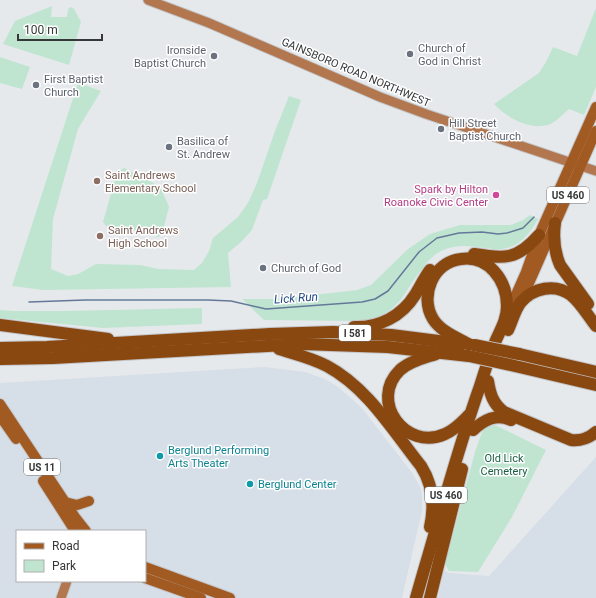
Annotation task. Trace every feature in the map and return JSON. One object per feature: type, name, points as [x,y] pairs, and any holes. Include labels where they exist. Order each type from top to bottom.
[{"type":"highway","points":[[555,223],[554,242],[560,265],[596,314]]},
{"type":"highway","points":[[333,332],[346,327],[361,327],[382,323],[396,316],[410,303],[432,267],[447,256],[463,252],[498,257],[508,256],[521,252],[527,248],[539,235]]},
{"type":"highway","points":[[471,349],[442,329],[433,319],[430,312],[428,301],[429,288],[438,270],[459,259],[471,259],[482,262],[495,271],[503,286],[506,297],[506,318]]},
{"type":"highway","points":[[520,303],[540,289],[560,289],[578,302],[596,326]]},
{"type":"highway","name":"US 460","points":[[430,598],[453,502],[473,430],[488,381],[520,303]]},
{"type":"highway","name":"US 460","points":[[416,598],[471,413],[487,365],[506,318]]},
{"type":"highway","points":[[0,324],[131,342]]},
{"type":"highway","name":"I 581","points":[[0,360],[52,358],[333,332],[399,336],[471,349],[517,360],[596,385]]},
{"type":"highway","name":"I 581","points":[[239,341],[266,346],[308,344],[350,345],[395,347],[441,352],[471,349]]},
{"type":"highway","name":"I 581","points":[[0,348],[131,342],[206,343]]},
{"type":"highway","points":[[266,346],[319,362],[351,382],[371,402],[421,466],[447,492]]},
{"type":"highway","points":[[441,352],[411,363],[396,374],[390,386],[388,397],[389,405],[394,417],[402,428],[412,435],[434,438],[451,431],[471,413]]},
{"type":"highway","name":"I 581","points":[[517,360],[563,365],[596,372]]},
{"type":"highway","points":[[563,365],[574,363],[596,364]]},
{"type":"highway","points":[[577,380],[596,395]]},
{"type":"highway","points":[[488,381],[493,401],[504,412],[571,440],[582,440],[589,438],[596,432]]},
{"type":"highway","points":[[473,430],[487,420],[502,417],[508,418],[566,445],[579,447],[586,446],[596,441]]},
{"type":"highway","points":[[421,466],[431,486],[433,507],[431,523],[422,561],[423,571],[426,578],[422,598]]},
{"type":"main road","name":"GAINSBORO ROAD NORTHWEST","points":[[148,0],[209,23],[380,97],[596,171]]},
{"type":"main road","name":"US 460","points":[[520,303],[555,223],[596,107]]},
{"type":"main road","name":"US 460","points":[[506,318],[526,272],[539,235],[596,131]]},
{"type":"main road","name":"US 11","points":[[0,404],[82,530]]},
{"type":"main road","name":"US 11","points":[[0,416],[82,530]]},
{"type":"main road","points":[[65,502],[77,505],[89,501]]},
{"type":"main road","points":[[146,567],[230,598]]},
{"type":"main road","points":[[146,578],[201,598]]},
{"type":"main road","points":[[61,598],[67,582]]},
{"type":"shaded area","points":[[264,367],[305,372],[325,379],[338,387],[361,407],[413,474],[421,489],[422,511],[402,598],[0,598],[0,383]]},
{"type":"shaded area","points":[[596,457],[596,598],[438,598],[444,570],[449,573],[489,576]]},
{"type":"green space","points":[[52,6],[51,17],[67,17],[68,9],[71,7],[74,9],[81,22],[69,65],[3,44],[15,21]]},
{"type":"green space","points":[[596,8],[596,87],[584,115],[569,109],[551,124],[533,126],[519,122],[505,114],[494,104],[539,73],[553,47],[577,56]]},
{"type":"green space","points":[[0,57],[30,67],[22,89],[0,83]]},
{"type":"green space","points":[[78,83],[101,91],[78,129],[53,219],[51,269],[68,276],[78,274],[96,264],[140,265],[158,269],[194,270],[202,263],[209,251],[213,238],[238,217],[249,201],[289,96],[301,100],[267,199],[263,200],[252,230],[228,253],[231,287],[43,290],[12,286]]},
{"type":"green space","points":[[124,168],[155,184],[161,189],[169,207],[162,234],[158,237],[123,227],[119,230],[106,226],[103,222],[117,172]]},
{"type":"green space","points":[[530,215],[538,219],[527,235],[516,245],[504,249],[468,246],[455,247],[439,252],[432,257],[417,275],[400,301],[393,308],[374,318],[360,321],[264,320],[242,299],[278,299],[357,290],[371,285],[408,249],[430,234],[460,225],[511,225]]},
{"type":"green space","points":[[202,308],[202,324],[103,328],[0,318],[0,310],[65,311]]},
{"type":"green space","name":"Old Lick Cemetery","points":[[491,423],[546,450],[512,517],[478,572],[449,571],[445,564],[475,452],[482,432]]},
{"type":"waterway","name":"Lick Run","points":[[29,302],[85,300],[208,300],[231,301],[266,309],[362,302],[375,299],[388,291],[419,252],[437,238],[459,233],[507,233],[523,228],[534,217]]},
{"type":"place","name":"Church of God in Christ","points":[[410,54]]},
{"type":"place","name":"Ironside Baptist Church","points":[[214,56]]},
{"type":"place","name":"First Baptist Church","points":[[36,85]]},
{"type":"place","name":"Hill Street Baptist Church","points":[[441,129]]},
{"type":"place","name":"Basilica of St. Andrew","points":[[169,147]]},
{"type":"place","name":"Saint Andrews Elementary School","points":[[97,181]]},
{"type":"place","name":"Spark by Hilton Roanoke Civic Center","points":[[496,195]]},
{"type":"place","name":"Saint Andrews High School","points":[[100,236]]},
{"type":"place","name":"Church of God","points":[[263,268]]},
{"type":"place","name":"Berglund Performing Arts Theater","points":[[160,456]]},
{"type":"place","name":"Berglund Center","points":[[250,484]]}]
